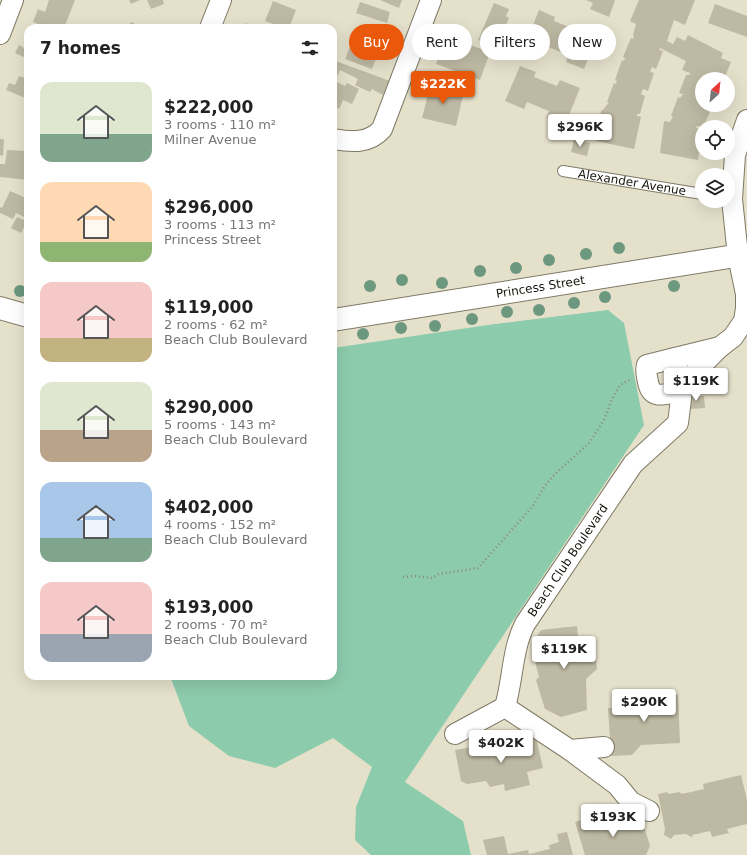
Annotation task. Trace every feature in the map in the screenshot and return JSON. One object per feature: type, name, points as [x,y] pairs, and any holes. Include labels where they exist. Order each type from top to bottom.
[{"type":"street","points":[[0,34],[13,0]]},
{"type":"street","points":[[212,24],[221,0]]},
{"type":"street","points":[[337,139],[356,141],[369,139],[378,134],[384,124],[432,0]]},
{"type":"street","points":[[734,168],[735,155],[747,120]]},
{"type":"street","points":[[732,208],[743,255]]},
{"type":"street","name":"Princess Street","points":[[337,319],[743,255]]},
{"type":"street","name":"Beach Club Boulevard","points":[[506,707],[511,687],[518,639],[525,624],[633,464],[678,423],[682,391],[696,371],[720,347],[734,337],[744,321],[746,294],[743,255]]},
{"type":"street","points":[[0,308],[24,315]]},
{"type":"street","name":"Beach Club Boulevard","points":[[646,371],[649,364],[720,347]]},
{"type":"street","points":[[646,371],[650,391],[652,393],[659,395],[682,391],[675,358]]},
{"type":"street","points":[[455,734],[506,707],[570,750],[617,785],[631,802],[649,811]]},
{"type":"street","points":[[570,750],[604,746]]},
{"type":"lane","name":"Alexander Avenue","points":[[563,170],[695,193]]},
{"type":"path","points":[[403,577],[414,576],[432,578],[439,574],[478,568],[537,502],[544,487],[553,476],[590,442],[605,418],[610,402],[619,387],[623,383],[646,371]]},
{"type":"green space","points":[[608,310],[624,323],[644,425],[405,782],[463,821],[471,855],[371,855],[355,840],[356,807],[372,767],[333,738],[275,768],[229,756],[189,726],[172,680],[337,680],[337,347],[488,325]]},
{"type":"building","points":[[49,0],[75,0],[66,24],[38,24],[33,22],[38,9],[45,12]]},
{"type":"building","points":[[129,0],[140,0],[131,4]]},
{"type":"building","points":[[147,0],[163,0],[164,4],[151,9]]},
{"type":"building","points":[[380,0],[402,0],[399,8]]},
{"type":"building","points":[[586,0],[615,0],[609,17],[590,9],[593,3]]},
{"type":"building","points":[[639,0],[695,0],[685,25],[674,20],[667,41],[673,44],[677,37],[685,41],[688,35],[723,53],[721,58],[731,62],[727,72],[695,72],[695,112],[710,112],[706,120],[695,120],[695,159],[660,153],[664,121],[670,122],[678,97],[680,98],[683,94],[679,93],[686,75],[689,75],[690,73],[682,70],[686,61],[660,48],[659,50],[663,51],[656,69],[652,67],[650,72],[654,73],[648,91],[643,89],[641,94],[645,96],[640,114],[637,114],[637,116],[641,117],[634,149],[596,141],[601,111],[609,102],[607,102],[614,83],[616,84],[617,81],[615,80],[622,60],[624,61],[625,58],[623,57],[631,38],[634,39],[633,35],[636,24],[630,21]]},
{"type":"building","points":[[273,1],[296,10],[291,24],[273,24],[265,21]]},
{"type":"building","points":[[360,2],[390,12],[387,23],[356,13]]},
{"type":"building","points":[[494,3],[509,9],[506,16],[509,18],[506,24],[485,24]]},
{"type":"building","points":[[715,4],[747,16],[747,37],[708,23]]},
{"type":"building","points":[[539,10],[555,17],[554,21],[562,24],[558,24],[558,51],[550,48],[550,24],[533,24]]},
{"type":"building","points":[[19,45],[24,48],[24,57],[15,53]]},
{"type":"building","points":[[472,46],[480,48],[480,60],[487,60],[480,80],[436,64],[437,60],[472,60]]},
{"type":"building","points":[[349,49],[349,60],[375,60],[372,69],[345,59]]},
{"type":"building","points":[[567,60],[588,60],[584,69],[566,62]]},
{"type":"building","points":[[337,61],[390,81],[383,95],[372,89],[370,92],[355,85],[358,79],[340,70],[337,77]]},
{"type":"building","points":[[520,66],[536,72],[534,77],[557,86],[560,80],[580,88],[565,125],[546,118],[549,111],[527,102],[524,109],[505,101]]},
{"type":"building","points":[[19,76],[24,78],[24,97],[6,90],[9,83],[15,85]]},
{"type":"building","points":[[337,82],[345,86],[347,83],[359,89],[352,104],[343,100],[339,109],[337,108]]},
{"type":"building","points":[[431,83],[464,91],[456,126],[422,118]]},
{"type":"building","points":[[0,139],[4,139],[3,156],[0,155]]},
{"type":"building","points":[[574,139],[590,143],[587,156],[571,152]]},
{"type":"building","points":[[7,150],[24,151],[24,180],[0,177],[0,164],[5,164]]},
{"type":"building","points":[[10,191],[24,197],[24,217],[16,213],[13,219],[0,213],[0,207],[2,208]]},
{"type":"building","points":[[17,217],[24,220],[24,227],[21,233],[11,228]]},
{"type":"building","points":[[704,396],[705,408],[689,409],[688,397]]},
{"type":"building","points":[[577,626],[579,647],[595,646],[597,669],[586,679],[587,710],[561,717],[545,709],[536,680],[539,677],[535,661],[539,656],[535,639],[541,630]]},
{"type":"building","points":[[648,690],[658,691],[663,695],[678,695],[680,743],[641,745],[632,755],[611,756],[608,708],[616,708],[617,704],[628,704],[628,698],[642,698]]},
{"type":"building","points":[[536,737],[543,768],[527,772],[530,785],[505,791],[504,784],[490,787],[486,781],[467,784],[461,781],[455,750],[477,746],[479,756],[488,754],[487,747],[516,741],[517,744],[523,743],[523,738]]},
{"type":"building","points":[[741,775],[747,800],[747,824],[727,829],[729,833],[712,837],[710,831],[692,835],[693,838],[686,834],[674,835],[671,839],[664,835],[665,829],[658,794],[680,792],[681,794],[691,792],[704,789],[703,784]]},
{"type":"building","points":[[589,818],[591,822],[601,819],[602,826],[614,822],[615,828],[642,820],[650,846],[646,855],[585,855],[575,822]]},
{"type":"building","points":[[567,832],[573,855],[487,855],[483,840],[504,836],[508,854],[528,850],[529,854],[550,849],[549,845],[559,842],[557,834]]}]
